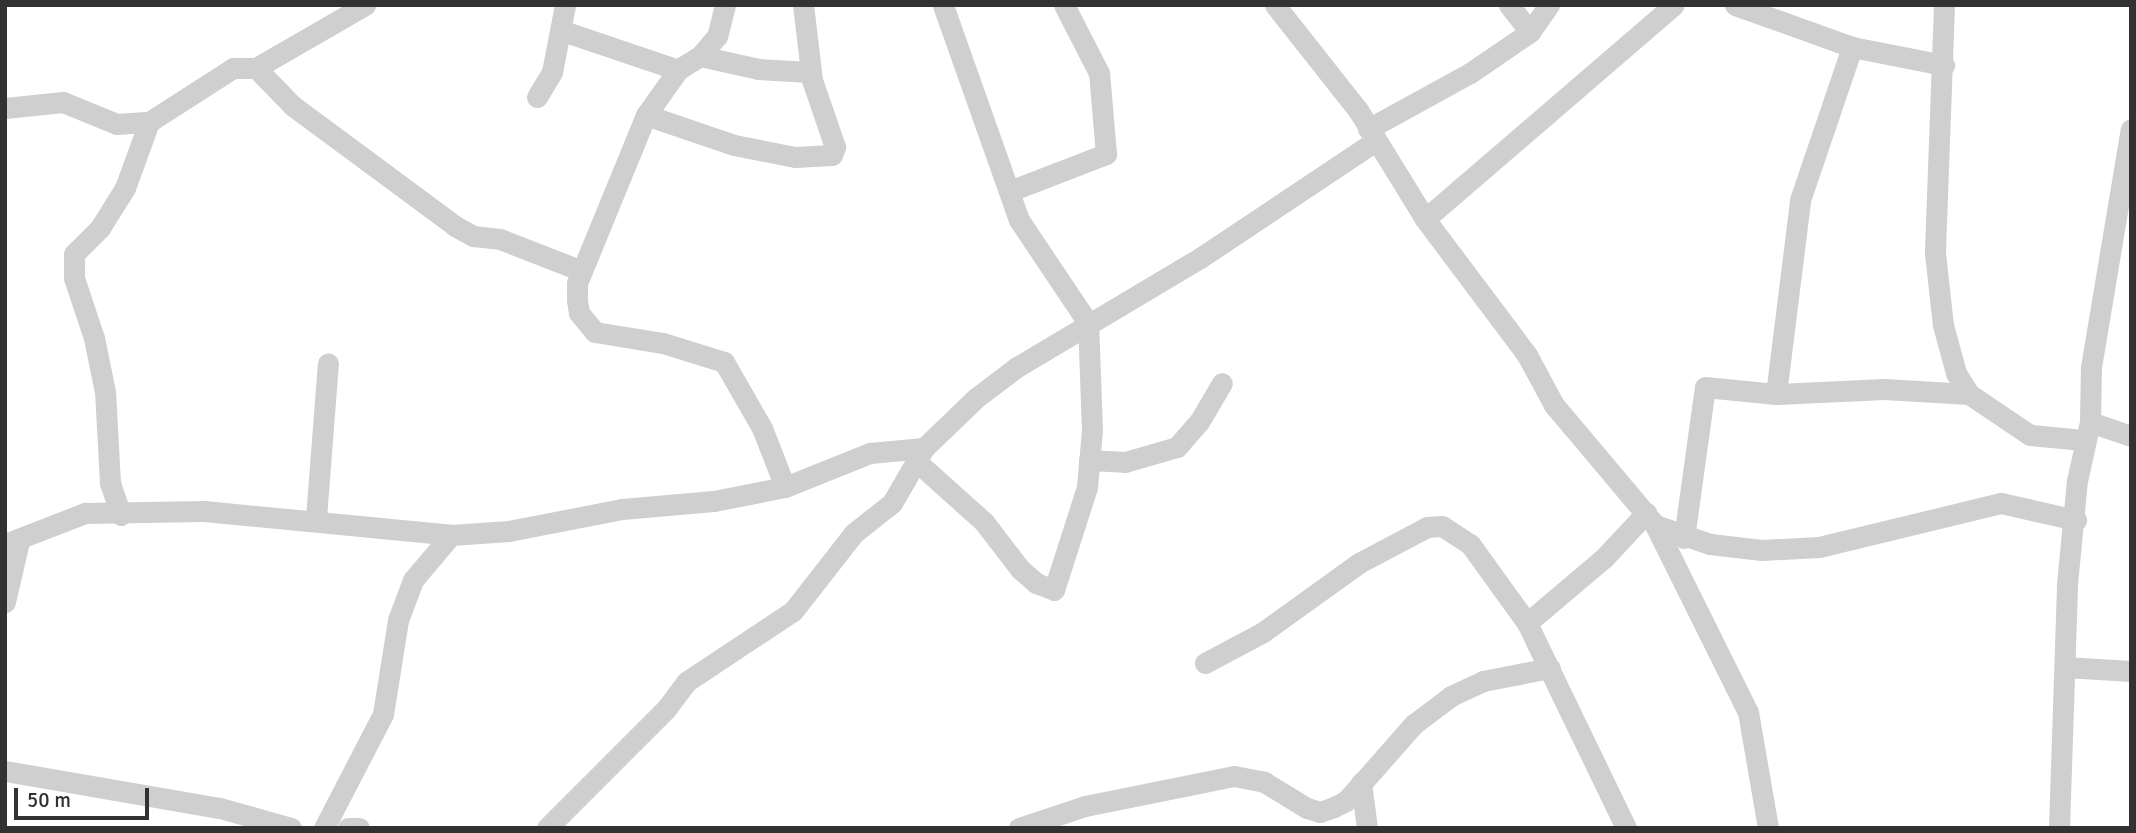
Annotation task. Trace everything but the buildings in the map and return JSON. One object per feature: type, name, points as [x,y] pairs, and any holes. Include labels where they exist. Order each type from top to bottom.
[{"type":"street","points":[[5,108],[63,102],[117,124],[149,122],[233,68],[256,68],[365,5]]},
{"type":"street","points":[[537,97],[552,72],[563,31],[565,5]]},
{"type":"street","points":[[725,5],[717,36],[700,56],[678,71],[646,115],[577,283],[579,313],[595,332],[663,343],[724,362],[762,428],[785,487]]},
{"type":"street","points":[[646,115],[734,145],[795,157],[826,158],[835,148],[810,72],[803,5]]},
{"type":"street","points":[[5,601],[12,542],[85,513],[121,515],[204,511],[316,518],[451,534],[550,525],[622,509],[659,509],[785,487],[870,453],[920,454],[984,522],[1020,569],[1036,583],[1054,590],[1087,487],[1088,323],[1034,249],[1010,191],[943,5]]},
{"type":"street","points":[[1010,191],[1106,154],[1099,73],[1064,5]]},
{"type":"street","points":[[1275,5],[1371,135],[1425,219],[1493,305],[1562,415],[1651,519],[1748,712],[1768,828]]},
{"type":"street","points":[[1509,5],[1530,33]]},
{"type":"street","points":[[547,828],[666,709],[686,682],[793,611],[854,533],[892,503],[920,454],[992,384],[1088,323],[1230,239],[1371,135],[1530,33],[1549,5]]},
{"type":"street","points":[[1425,219],[1674,5]]},
{"type":"street","points":[[1735,5],[1852,47],[1944,65]]},
{"type":"street","points":[[1944,5],[1944,65],[1936,150],[1935,253],[1943,325],[1956,373],[1969,394],[2030,435],[2087,431],[2131,436]]},
{"type":"street","points":[[563,31],[678,71]]},
{"type":"street","points":[[1776,394],[1800,200],[1852,47]]},
{"type":"street","points":[[700,56],[758,69],[810,72]]},
{"type":"street","points":[[256,68],[293,106],[455,226],[473,236],[500,239],[582,271]]},
{"type":"street","points":[[121,515],[110,483],[105,392],[94,338],[74,278],[74,254],[100,228],[125,188],[149,122]]},
{"type":"street","points":[[2059,828],[2067,584],[2087,431],[2091,367],[2131,129]]},
{"type":"street","points":[[316,518],[328,363]]},
{"type":"street","points":[[1089,460],[1125,462],[1177,447],[1199,422],[1222,383]]},
{"type":"street","points":[[1684,538],[1705,387],[1776,394],[1884,389],[1969,394]]},
{"type":"street","points":[[1651,519],[1684,538],[1746,549],[1819,547],[1961,509],[2001,503],[2076,520]]},
{"type":"street","points":[[1527,623],[1651,519]]},
{"type":"street","points":[[1205,663],[1263,632],[1359,563],[1427,527],[1442,526],[1469,544],[1527,623],[1626,828]]},
{"type":"street","points":[[324,828],[383,714],[398,620],[413,580],[451,534]]},
{"type":"street","points":[[2066,667],[2131,671]]},
{"type":"street","points":[[1019,828],[1085,806],[1234,776],[1264,782],[1320,812],[1346,801],[1407,731],[1451,696],[1483,681],[1550,668]]},
{"type":"street","points":[[5,771],[220,808],[291,828]]},
{"type":"street","points":[[1361,783],[1367,828]]},
{"type":"street","points":[[348,828],[359,828]]}]
